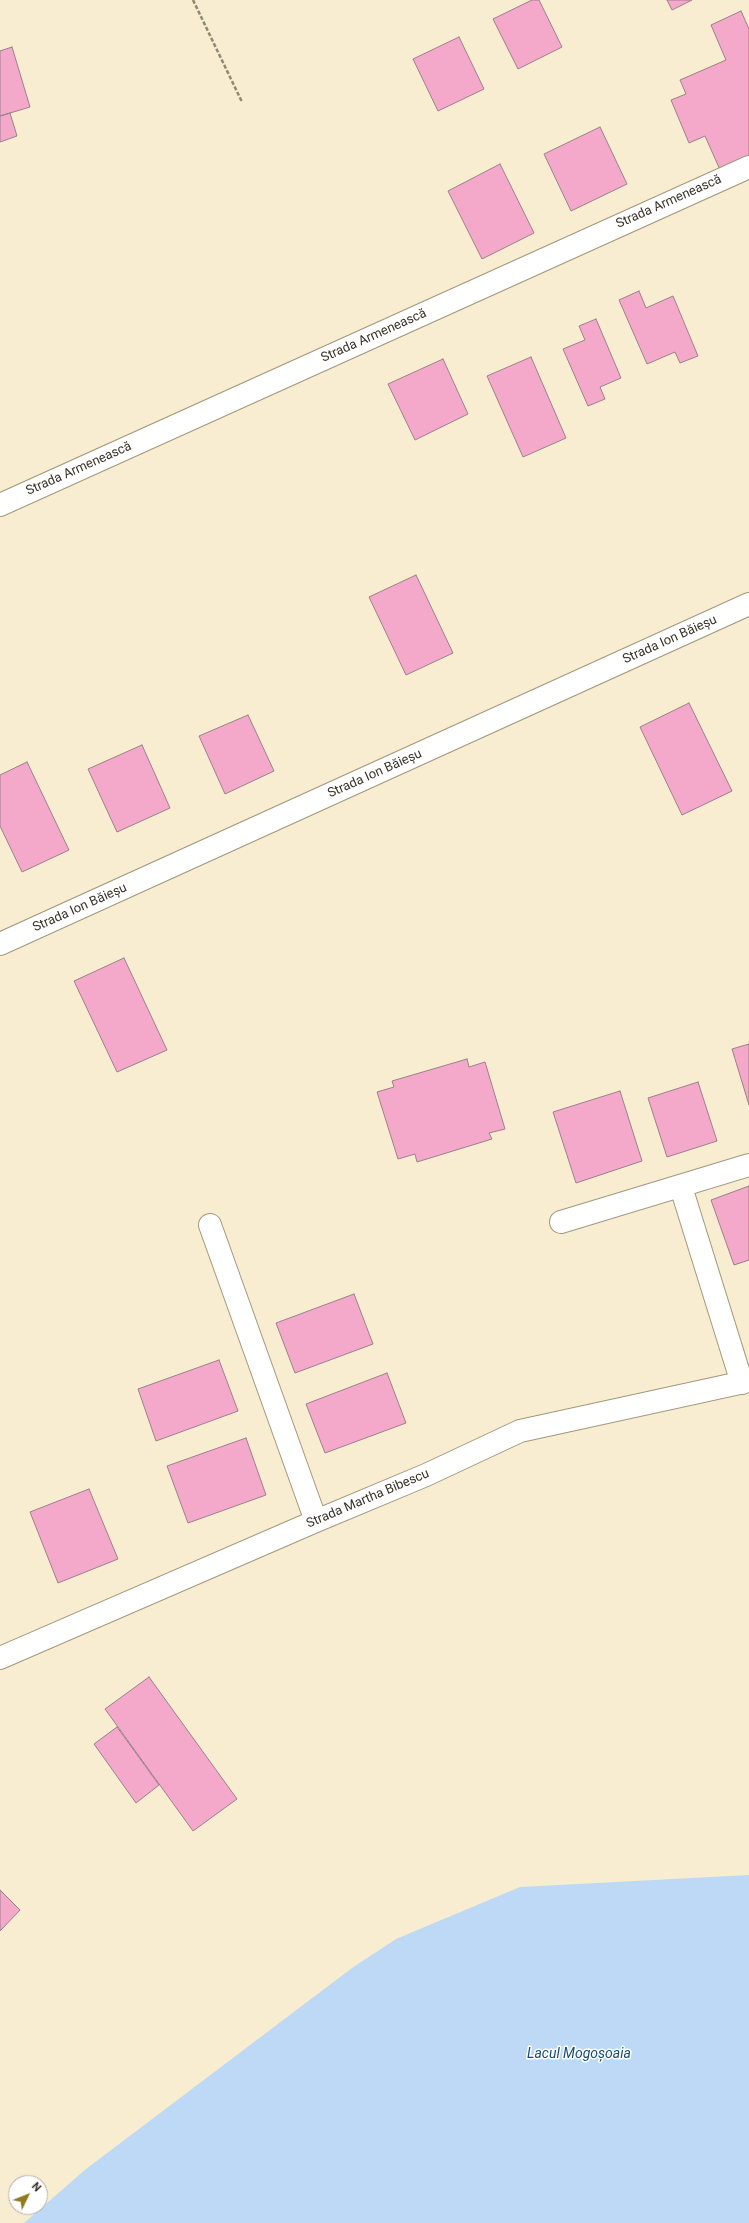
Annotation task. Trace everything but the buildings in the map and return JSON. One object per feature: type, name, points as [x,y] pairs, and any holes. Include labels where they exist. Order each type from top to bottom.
[{"type":"street","name":"Strada Armenească","points":[[0,505],[749,167]]},
{"type":"street","name":"Strada Ion Băieșu","points":[[0,944],[749,604]]},
{"type":"street","points":[[561,1222],[681,1187],[749,1165]]},
{"type":"street","points":[[681,1187],[746,1382]]},
{"type":"street","points":[[210,1225],[316,1521]]},
{"type":"street","name":"Strada Martha Bibescu","points":[[0,1658],[426,1475],[520,1431],[746,1382]]},
{"type":"path","points":[[193,0],[242,102]]},
{"type":"water","name":"Lacul Mogoșoaia","points":[[749,1875],[749,2223],[24,2223],[33,2215],[48,2215],[48,2202],[86,2169],[352,1968],[396,1939],[520,1887]]}]
